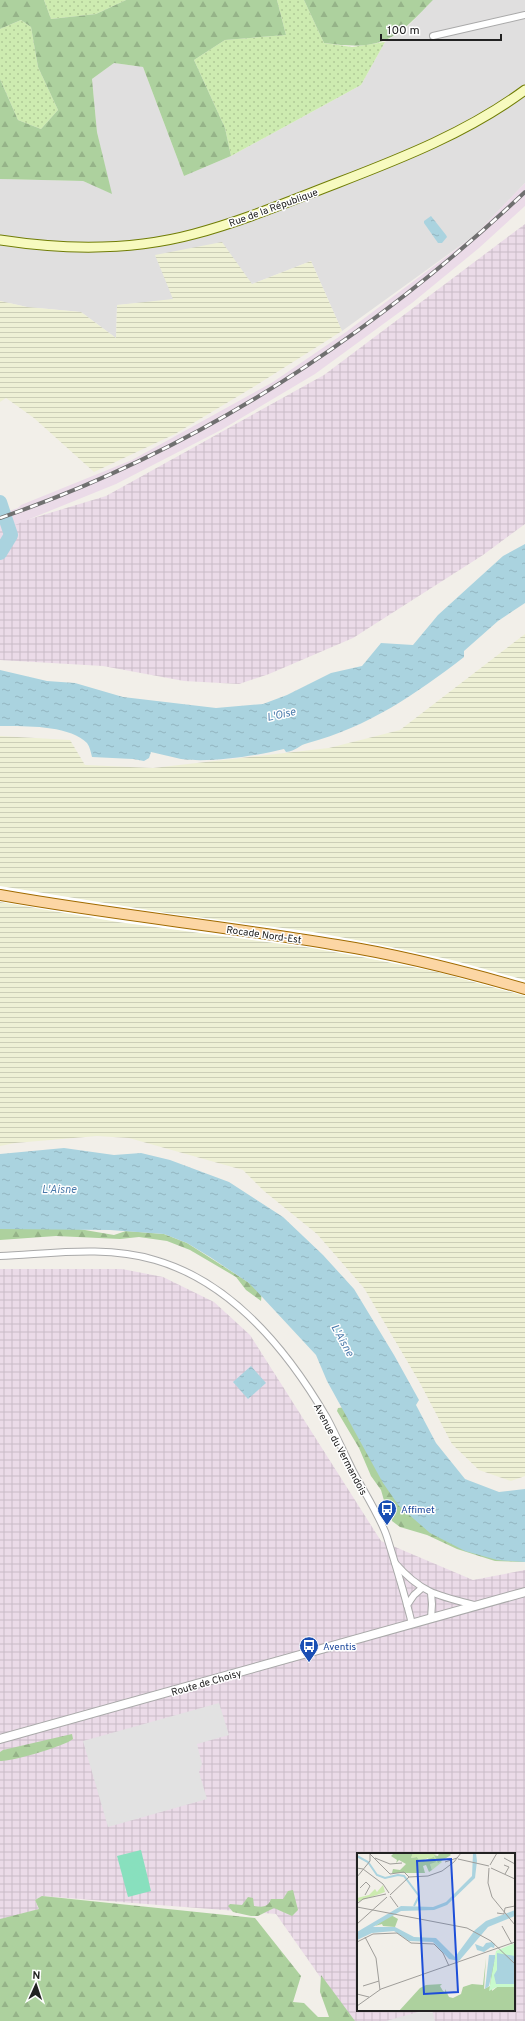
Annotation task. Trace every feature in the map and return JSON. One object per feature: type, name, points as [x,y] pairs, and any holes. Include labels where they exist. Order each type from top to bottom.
[{"type":"main road","name":"Rue de la République","points":[[0,240],[56,247],[96,248],[158,241],[194,234],[244,219],[407,156],[457,132],[525,90]]},
{"type":"main road","name":"Rocade Nord-Est","points":[[0,894],[151,919],[337,945],[458,970],[525,989]]},
{"type":"street","points":[[432,36],[525,15]]},
{"type":"street","name":"Avenue du Vermandois","points":[[0,1256],[89,1252],[131,1254],[176,1267],[204,1280],[229,1298],[252,1319],[286,1357],[319,1407],[387,1536],[412,1624]]},
{"type":"street","points":[[393,1560],[410,1579],[431,1593],[476,1606]]},
{"type":"street","points":[[407,1605],[414,1595],[422,1588]]},
{"type":"street","name":"Route de Choisy","points":[[0,1739],[525,1592]]},
{"type":"street","points":[[431,1593],[431,1619]]},
{"type":"shaded area","points":[[433,0],[525,0],[525,183],[475,235],[342,331],[311,261],[252,284],[174,300],[117,305],[116,338],[81,312],[27,307],[0,301],[0,179],[83,181],[111,193],[97,132],[92,79],[114,63],[143,67],[184,176],[231,156],[361,85],[385,42],[408,26]]},
{"type":"shaded area","points":[[525,183],[525,206],[479,248],[412,303],[315,374],[221,430],[116,484],[0,531],[0,514],[18,508],[21,505],[132,460],[273,382],[346,332],[475,235]]},
{"type":"shaded area","points":[[525,224],[525,524],[483,555],[353,638],[269,674],[239,684],[184,681],[103,666],[0,660],[0,528],[106,496],[324,375]]},
{"type":"shaded area","points":[[0,1269],[122,1269],[163,1277],[214,1302],[250,1335],[381,1541],[473,1580],[525,1570],[525,2021],[351,2021],[276,1914],[42,1896],[35,1900],[39,1909],[0,1923]]},
{"type":"shaded area","points":[[219,1703],[229,1735],[197,1744],[202,1764],[199,1772],[207,1799],[108,1827],[83,1741]]},
{"type":"shaded area","points":[[421,2011],[432,2011],[435,2021],[386,2021]]},
{"type":"green space","points":[[0,0],[44,0],[51,19],[96,14],[126,0],[277,0],[286,35],[225,40],[194,60],[225,128],[231,156],[184,176],[143,67],[114,63],[92,79],[97,132],[112,194],[83,181],[0,179],[0,79],[18,120],[41,129],[58,110],[38,67],[31,27],[21,20],[0,29]]},
{"type":"green space","points":[[44,0],[126,0],[96,14],[51,19]]},
{"type":"green space","points":[[277,0],[304,0],[324,43],[352,47],[385,42],[361,85],[231,156],[225,128],[194,60],[225,40],[286,35]]},
{"type":"green space","points":[[304,0],[433,0],[408,25],[397,34],[386,40],[374,44],[344,45],[324,43]]},
{"type":"green space","points":[[21,20],[31,27],[38,67],[58,110],[41,129],[18,120],[0,79],[0,29]]},
{"type":"green space","points":[[222,242],[252,284],[311,261],[342,331],[175,434],[94,472],[34,418],[6,398],[0,402],[0,301],[27,307],[81,312],[116,338],[117,305],[173,299],[155,255]]},
{"type":"green space","points":[[525,634],[525,1476],[511,1481],[479,1470],[452,1444],[420,1383],[364,1288],[317,1234],[264,1191],[243,1170],[129,1138],[97,1136],[15,1143],[0,1146],[0,736],[70,740],[85,765],[153,768],[329,748],[400,730]]},
{"type":"green space","points":[[0,1229],[79,1229],[114,1235],[126,1231],[164,1234],[187,1243],[262,1291],[261,1301],[246,1290],[236,1277],[190,1250],[167,1241],[139,1237],[120,1239],[56,1236],[0,1240]]},
{"type":"green space","points":[[346,1407],[525,1562],[495,1561],[457,1549],[427,1535],[400,1527],[392,1521],[381,1490],[371,1476],[359,1448],[337,1411],[338,1408]]},
{"type":"green space","points":[[72,1734],[73,1739],[60,1746],[6,1761],[0,1761],[0,1752],[3,1750]]},
{"type":"green space","points":[[141,1850],[151,1891],[128,1897],[117,1856]]},
{"type":"green space","points":[[293,1890],[298,1910],[292,1916],[274,1908],[258,1916],[251,1916],[233,1912],[228,1906],[230,1904],[242,1905],[248,1897],[253,1898],[254,1906],[260,1907],[268,1904],[271,1899],[283,1899],[288,1891]]},
{"type":"green space","points":[[42,1896],[255,1918],[301,1976],[293,2002],[304,2003],[318,2017],[329,2017],[320,1992],[321,1975],[355,2021],[0,2021],[0,1919],[39,1909],[35,1900]]},
{"type":"water","points":[[431,216],[447,237],[442,243],[438,243],[424,223],[424,221]]},
{"type":"water","name":"L'Oise","points":[[525,544],[525,603],[498,621],[464,651],[464,657],[428,684],[371,719],[292,750],[286,752],[284,749],[247,756],[205,760],[181,759],[151,752],[149,758],[144,761],[92,757],[87,743],[79,737],[69,733],[46,728],[0,726],[0,670],[47,681],[75,683],[123,697],[216,708],[263,704],[287,695],[331,673],[362,666],[381,643],[413,645],[438,615],[503,556]]},
{"type":"water","name":"L'Aisne","points":[[64,1148],[114,1155],[141,1153],[170,1160],[229,1182],[283,1217],[323,1255],[354,1289],[419,1400],[416,1405],[436,1443],[465,1479],[499,1492],[525,1489],[525,1562],[497,1560],[465,1551],[430,1533],[399,1506],[383,1483],[327,1381],[316,1355],[249,1283],[210,1257],[187,1243],[164,1234],[110,1230],[0,1229],[0,1154]]},
{"type":"water","points":[[251,1366],[266,1383],[248,1399],[233,1382]]},
{"type":"pier","points":[[0,886],[167,913],[313,932],[372,943],[452,960],[525,980],[525,996],[437,972],[312,948],[118,922],[0,902]]},
{"type":"waterway","points":[[0,502],[11,535],[0,553]]},
{"type":"railway","points":[[0,518],[73,490],[144,458],[213,423],[280,383],[344,340],[407,294],[467,244],[525,192]]},
{"type":"place","name":"Affimet","points":[[387,1526]]},
{"type":"place","name":"Aventis","points":[[309,1663]]}]
